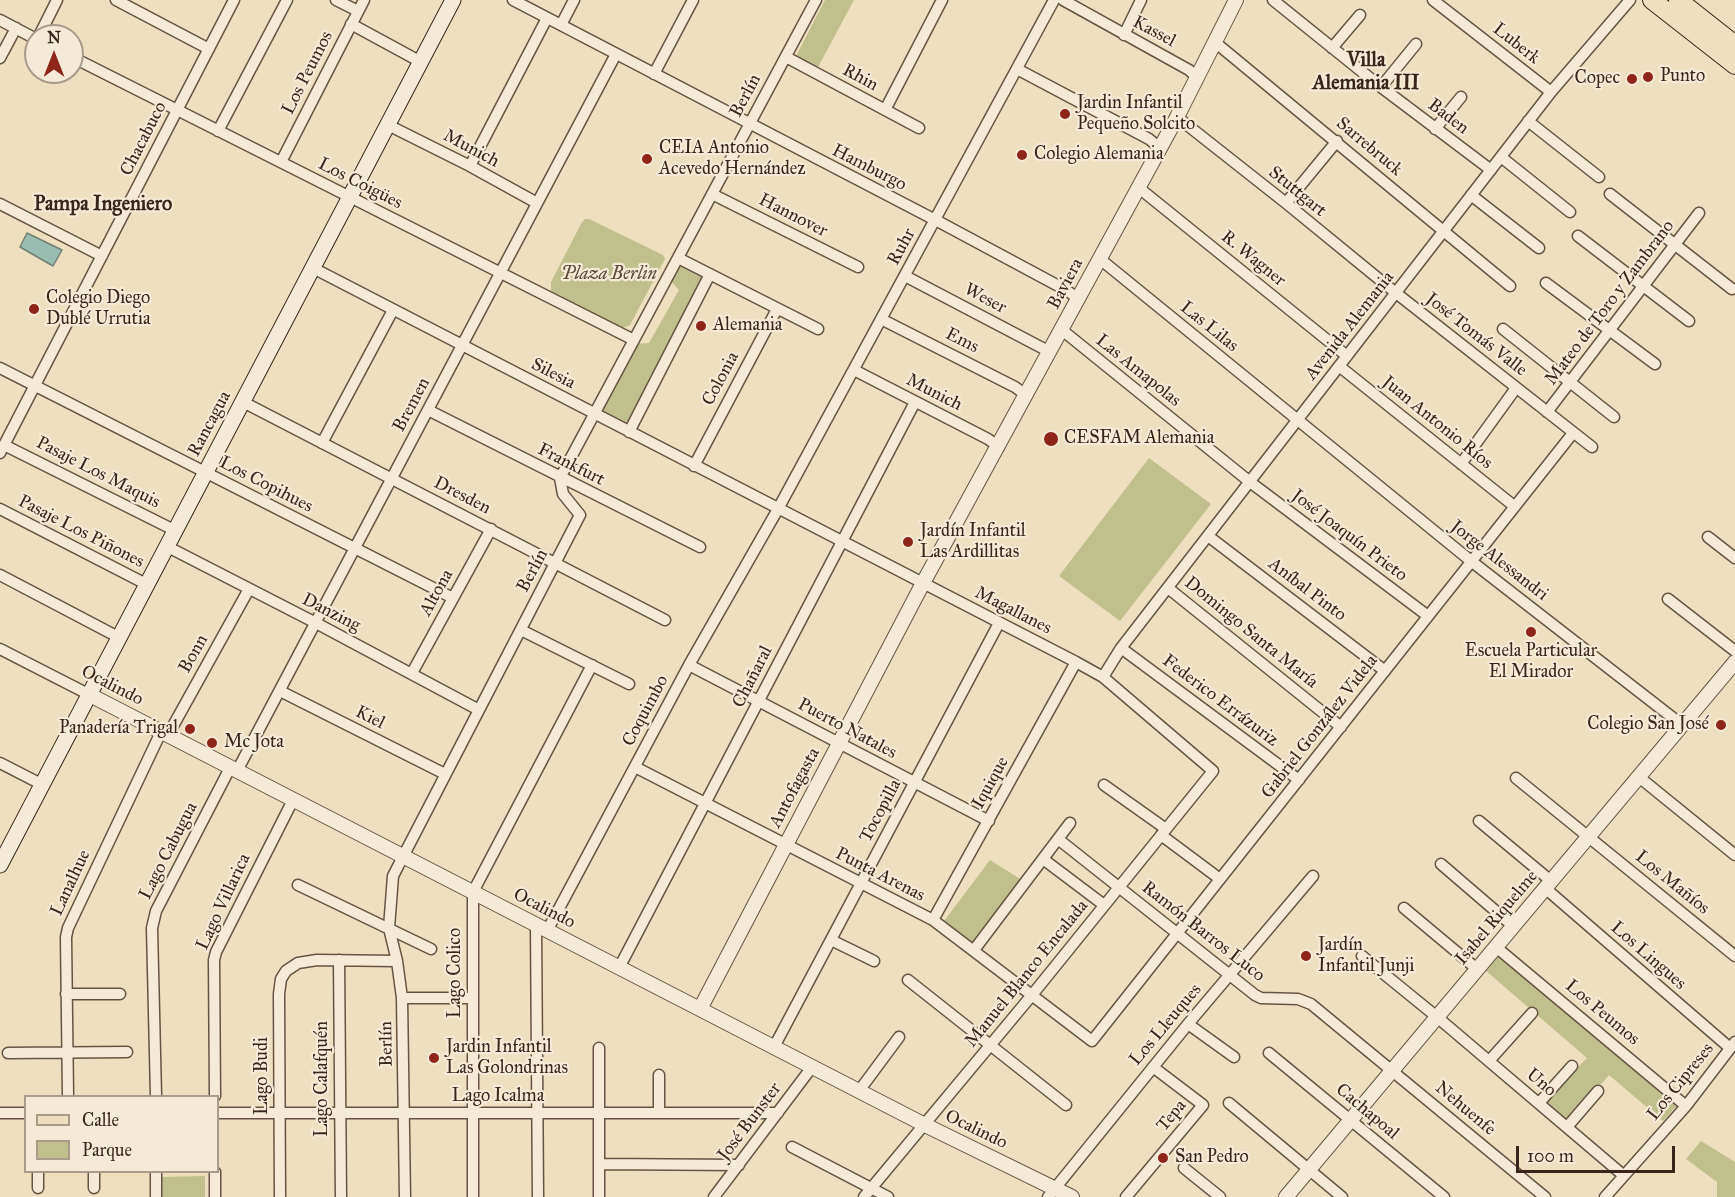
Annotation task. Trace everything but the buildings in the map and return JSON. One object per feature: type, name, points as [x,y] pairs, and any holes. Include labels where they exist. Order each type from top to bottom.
[{"type":"main road","name":"Rancagua","points":[[0,865],[453,0]]},
{"type":"main road","points":[[1652,0],[1735,65]]},
{"type":"main road","points":[[1678,0],[1735,45]]},
{"type":"street","points":[[44,24],[57,0]]},
{"type":"street","points":[[116,0],[208,50]]},
{"type":"street","name":"Chacabuco","points":[[2,449],[234,0]]},
{"type":"street","points":[[218,130],[287,0]]},
{"type":"street","points":[[336,0],[358,11]]},
{"type":"street","name":"Los Peumos","points":[[281,162],[364,0]]},
{"type":"street","name":"Hamburgo","points":[[513,0],[935,220],[1079,298]]},
{"type":"street","points":[[561,25],[574,0]]},
{"type":"street","points":[[654,74],[693,0]]},
{"type":"street","name":"Berlín","points":[[405,1197],[402,998],[397,961],[389,928],[391,884],[396,869],[580,515],[563,494],[560,478],[816,0]]},
{"type":"street","points":[[885,110],[942,0]]},
{"type":"street","name":"Ruhr","points":[[778,509],[1054,0]]},
{"type":"street","name":"Kassel","points":[[1063,0],[1189,70],[1197,77]]},
{"type":"street","points":[[1124,35],[1141,0]]},
{"type":"street","name":"Baviera","points":[[923,583],[1177,117],[1236,0]]},
{"type":"street","name":"Baden","points":[[1274,0],[1381,87],[1491,170]]},
{"type":"street","name":"Luberk","points":[[1432,0],[1551,92]]},
{"type":"street","name":"Avenida Alemania","points":[[1103,677],[1121,648],[1528,121],[1630,0]]},
{"type":"street","points":[[1332,48],[1360,15]]},
{"type":"street","points":[[470,166],[547,18]]},
{"type":"street","points":[[0,20],[24,31]]},
{"type":"street","points":[[351,24],[421,62]]},
{"type":"street","points":[[0,58],[16,28]]},
{"type":"street","name":"Sarrebruck","points":[[1216,43],[1510,286]]},
{"type":"street","points":[[1381,87],[1416,44]]},
{"type":"street","name":"Bremen","points":[[234,770],[280,691],[616,54]]},
{"type":"street","name":"Rhin","points":[[786,57],[919,128]]},
{"type":"street","name":"Los Coigües","points":[[84,63],[633,340]]},
{"type":"street","points":[[1017,69],[1149,139],[1160,148]]},
{"type":"street","points":[[1435,129],[1461,97]]},
{"type":"street","name":"Stuttgart","points":[[1177,117],[1395,293]]},
{"type":"street","points":[[1528,121],[1599,177]]},
{"type":"street","name":"Munich","points":[[388,125],[537,203]]},
{"type":"street","points":[[1286,203],[1337,141]]},
{"type":"street","points":[[1501,157],[1570,212]]},
{"type":"street","name":"R. Wagner","points":[[1138,188],[1347,356]]},
{"type":"street","name":"Hannover","points":[[712,194],[858,267]]},
{"type":"street","points":[[1610,194],[1732,289]]},
{"type":"street","points":[[1472,195],[1539,248]]},
{"type":"street","points":[[0,204],[102,256]]},
{"type":"street","name":"Mateo de Toro y Zambrano","points":[[1547,412],[1699,213]]},
{"type":"street","points":[[1578,236],[1689,321]]},
{"type":"street","points":[[678,258],[818,329]]},
{"type":"street","name":"Las Lilas","points":[[1100,259],[1298,420]]},
{"type":"street","name":"Silesia","points":[[313,268],[778,509]]},
{"type":"street","points":[[629,432],[710,274]]},
{"type":"street","name":"Weser","points":[[905,276],[1050,352]]},
{"type":"street","points":[[1546,283],[1655,364]]},
{"type":"street","name":"José Tomás Valle","points":[[1395,293],[1592,447]]},
{"type":"street","name":"Colonia","points":[[694,466],[777,309]]},
{"type":"street","points":[[322,443],[393,310]]},
{"type":"street","name":"Ems","points":[[881,319],[1016,387],[1026,395]]},
{"type":"street","points":[[1503,329],[1614,417]]},
{"type":"street","name":"Las Amapolas","points":[[1062,330],[1250,482]]},
{"type":"street","name":"Juan Antonio Ríos","points":[[1339,366],[1514,506]]},
{"type":"street","name":"Los Copihues","points":[[0,368],[453,598]]},
{"type":"street","name":"Munich","points":[[854,370],[988,439],[999,447]]},
{"type":"street","points":[[1461,464],[1516,388]]},
{"type":"street","name":"Dresden","points":[[243,402],[665,620]]},
{"type":"street","name":"Chañaral","points":[[619,968],[915,402]]},
{"type":"street","name":"Frankfurt","points":[[428,410],[700,547]]},
{"type":"street","name":"Jorge Alessandri","points":[[1298,420],[1471,561],[1682,725]]},
{"type":"street","name":"Gabriel González Videla","points":[[1092,1041],[1574,433]]},
{"type":"street","name":"Pasaje Los Maquis","points":[[2,449],[176,531]]},
{"type":"street","name":"José Joaquín Prieto","points":[[1250,482],[1428,616]]},
{"type":"street","name":"Pasaje Los Piñones","points":[[0,509],[148,585]]},
{"type":"street","name":"Magallanes","points":[[778,509],[1103,677],[1213,771]]},
{"type":"street","name":"Coquimbo","points":[[542,928],[635,767],[689,665],[778,509]]},
{"type":"street","name":"Altona","points":[[412,674],[491,529]]},
{"type":"street","name":"Aníbal Pinto","points":[[1208,536],[1385,671]]},
{"type":"street","points":[[1708,537],[1735,558]]},
{"type":"street","name":"Danzing","points":[[168,547],[479,710]]},
{"type":"street","points":[[0,575],[120,638]]},
{"type":"street","name":"Antofagasta","points":[[700,1009],[923,583]]},
{"type":"street","name":"Domingo Santa María","points":[[1168,588],[1341,727]]},
{"type":"street","name":"Bonn","points":[[165,733],[249,589]]},
{"type":"street","points":[[1668,599],[1735,651]]},
{"type":"street","name":"Tocopilla","points":[[774,1047],[999,623]]},
{"type":"street","points":[[521,630],[629,684]]},
{"type":"street","name":"Federico Errázuriz","points":[[1121,648],[1299,780]]},
{"type":"street","name":"Ocalindo","points":[[1,653],[165,733],[1052,1192],[1072,1197]]},
{"type":"street","name":"Iquique","points":[[933,920],[1076,662]]},
{"type":"street","name":"Isabel Riquelme","points":[[1286,1197],[1735,662]]},
{"type":"street","points":[[473,892],[592,665]]},
{"type":"street","name":"Puerto Natales","points":[[689,665],[989,821]]},
{"type":"street","name":"Kiel","points":[[280,691],[446,774]]},
{"type":"street","name":"Lanalhue","points":[[68,1095],[66,937],[68,928],[165,733]]},
{"type":"street","points":[[0,763],[43,785]]},
{"type":"street","name":"Punta Arenas","points":[[635,767],[933,920],[1092,1041]]},
{"type":"street","name":"Lago Cabugua","points":[[156,1095],[152,928],[156,911],[234,770]]},
{"type":"street","name":"Manuel Blanco Encalada","points":[[868,1193],[1213,771]]},
{"type":"street","points":[[1639,777],[1735,855]]},
{"type":"street","name":"Los Mañíos","points":[[1516,778],[1735,956]]},
{"type":"street","points":[[1104,785],[1220,879]]},
{"type":"street","name":"Lago Villarica","points":[[215,1095],[214,960],[216,952],[292,800]]},
{"type":"street","name":"Los Lingues","points":[[1479,821],[1732,1045]]},
{"type":"street","points":[[974,950],[1070,823]]},
{"type":"street","name":"Ramón Barros Luco","points":[[1058,839],[1261,998],[1305,1000],[1393,1070]]},
{"type":"street","points":[[1043,859],[1104,905]]},
{"type":"street","points":[[1441,864],[1513,926]]},
{"type":"street","name":"Los Lleuques","points":[[1052,1192],[1312,876]]},
{"type":"street","points":[[298,885],[431,949]]},
{"type":"street","name":"Lago Colico","points":[[473,892],[474,1197]]},
{"type":"street","points":[[1404,908],[1477,969]]},
{"type":"street","points":[[538,1197],[542,928]]},
{"type":"street","points":[[831,940],[874,961]]},
{"type":"street","name":"Los Peumos","points":[[1496,947],[1686,1106]]},
{"type":"street","name":"Uno","points":[[1362,956],[1490,1061],[1623,1175]]},
{"type":"street","points":[[339,960],[397,961]]},
{"type":"street","name":"Lago Budi","points":[[280,1197],[279,994],[281,979],[285,971],[298,963],[339,960]]},
{"type":"street","name":"Lago Calafquén","points":[[339,960],[341,1197]]},
{"type":"street","points":[[908,980],[1066,1105]]},
{"type":"street","points":[[66,994],[120,994]]},
{"type":"street","points":[[402,998],[472,998]]},
{"type":"street","points":[[1490,1061],[1532,1013]]},
{"type":"street","points":[[1188,1024],[1234,1056]]},
{"type":"street","points":[[859,1091],[899,1036]]},
{"type":"street","name":"Los Cipreses","points":[[1605,1197],[1686,1106],[1732,1045]]},
{"type":"street","points":[[599,1048],[599,1197]]},
{"type":"street","points":[[8,1053],[127,1052]]},
{"type":"street","name":"Cachapoal","points":[[1269,1053],[1444,1197]]},
{"type":"street","points":[[1539,1103],[1572,1066]]},
{"type":"street","name":"José Bunster","points":[[714,1197],[812,1067]]},
{"type":"street","name":"Tepa","points":[[1126,1197],[1203,1105],[1153,1067]]},
{"type":"street","name":"Nehuenfe","points":[[1393,1070],[1545,1197]]},
{"type":"street","points":[[659,1075],[659,1113]]},
{"type":"street","points":[[1567,1127],[1598,1091]]},
{"type":"street","points":[[1229,1103],[1342,1197]]},
{"type":"street","points":[[0,1113],[24,1113]]},
{"type":"street","name":"Lago Icalma","points":[[219,1113],[778,1113]]},
{"type":"street","points":[[792,1147],[868,1193],[888,1197]]},
{"type":"street","points":[[599,1164],[739,1165]]},
{"type":"street","points":[[1184,1168],[1220,1197]]},
{"type":"street","points":[[38,1173],[38,1188]]},
{"type":"street","points":[[94,1173],[94,1188]]},
{"type":"street","points":[[156,1173],[156,1197]]},
{"type":"street","points":[[215,1173],[215,1197]]},
{"type":"green space","points":[[825,0],[854,0],[817,69],[795,58]]},
{"type":"green space","name":"Plaza Berlin","points":[[585,219],[663,255],[665,259],[630,325],[625,327],[620,327],[551,291],[551,282]]},
{"type":"green space","points":[[677,263],[702,277],[628,427],[600,409],[633,344],[649,343],[679,290],[669,279]]},
{"type":"green space","points":[[1149,458],[1211,504],[1120,621],[1059,576]]},
{"type":"green space","points":[[990,860],[1022,880],[974,943],[944,921]]},
{"type":"green space","points":[[1499,953],[1679,1103],[1663,1121],[1609,1075],[1568,1122],[1544,1102],[1575,1067],[1577,1068],[1587,1058],[1485,970]]},
{"type":"green space","points":[[1701,1141],[1735,1162],[1735,1197],[1717,1197],[1717,1182],[1686,1159]]},
{"type":"green space","points":[[205,1176],[205,1197],[160,1197],[160,1177]]},
{"type":"water","points":[[27,233],[62,250],[53,266],[20,247]]},
{"type":"place","name":"Punto","points":[[1648,77]]},
{"type":"place","name":"Copec","points":[[1632,79]]},
{"type":"place","name":"Jardin Infantil Pequeño Solcito","points":[[1065,114]]},
{"type":"place","name":"Colegio Alemania","points":[[1022,155]]},
{"type":"place","name":"CEIA Antonio Acevedo Hernández","points":[[647,159]]},
{"type":"place","name":"Colegio Diego Dublé Urrutia","points":[[34,309]]},
{"type":"place","name":"Alemania","points":[[701,326]]},
{"type":"place","name":"CESFAM Alemania","points":[[1051,439]]},
{"type":"place","name":"Jardín Infantil Las Ardillitas","points":[[908,542]]},
{"type":"place","name":"Escuela Particular El Mirador","points":[[1531,632]]},
{"type":"place","name":"Colegio San José","points":[[1721,725]]},
{"type":"place","name":"Panadería Trigal","points":[[190,729]]},
{"type":"place","name":"Mc Jota","points":[[212,743]]},
{"type":"place","name":"Jardín Infantil Junji","points":[[1306,956]]},
{"type":"place","name":"Jardin Infantil Las Golondrinas","points":[[434,1058]]},
{"type":"place","name":"San Pedro","points":[[1163,1158]]},
{"type":"district","name":"Villa Alemania III","points":[[1366,72]]},
{"type":"district","name":"Pampa Ingeniero","points":[[103,205]]}]
